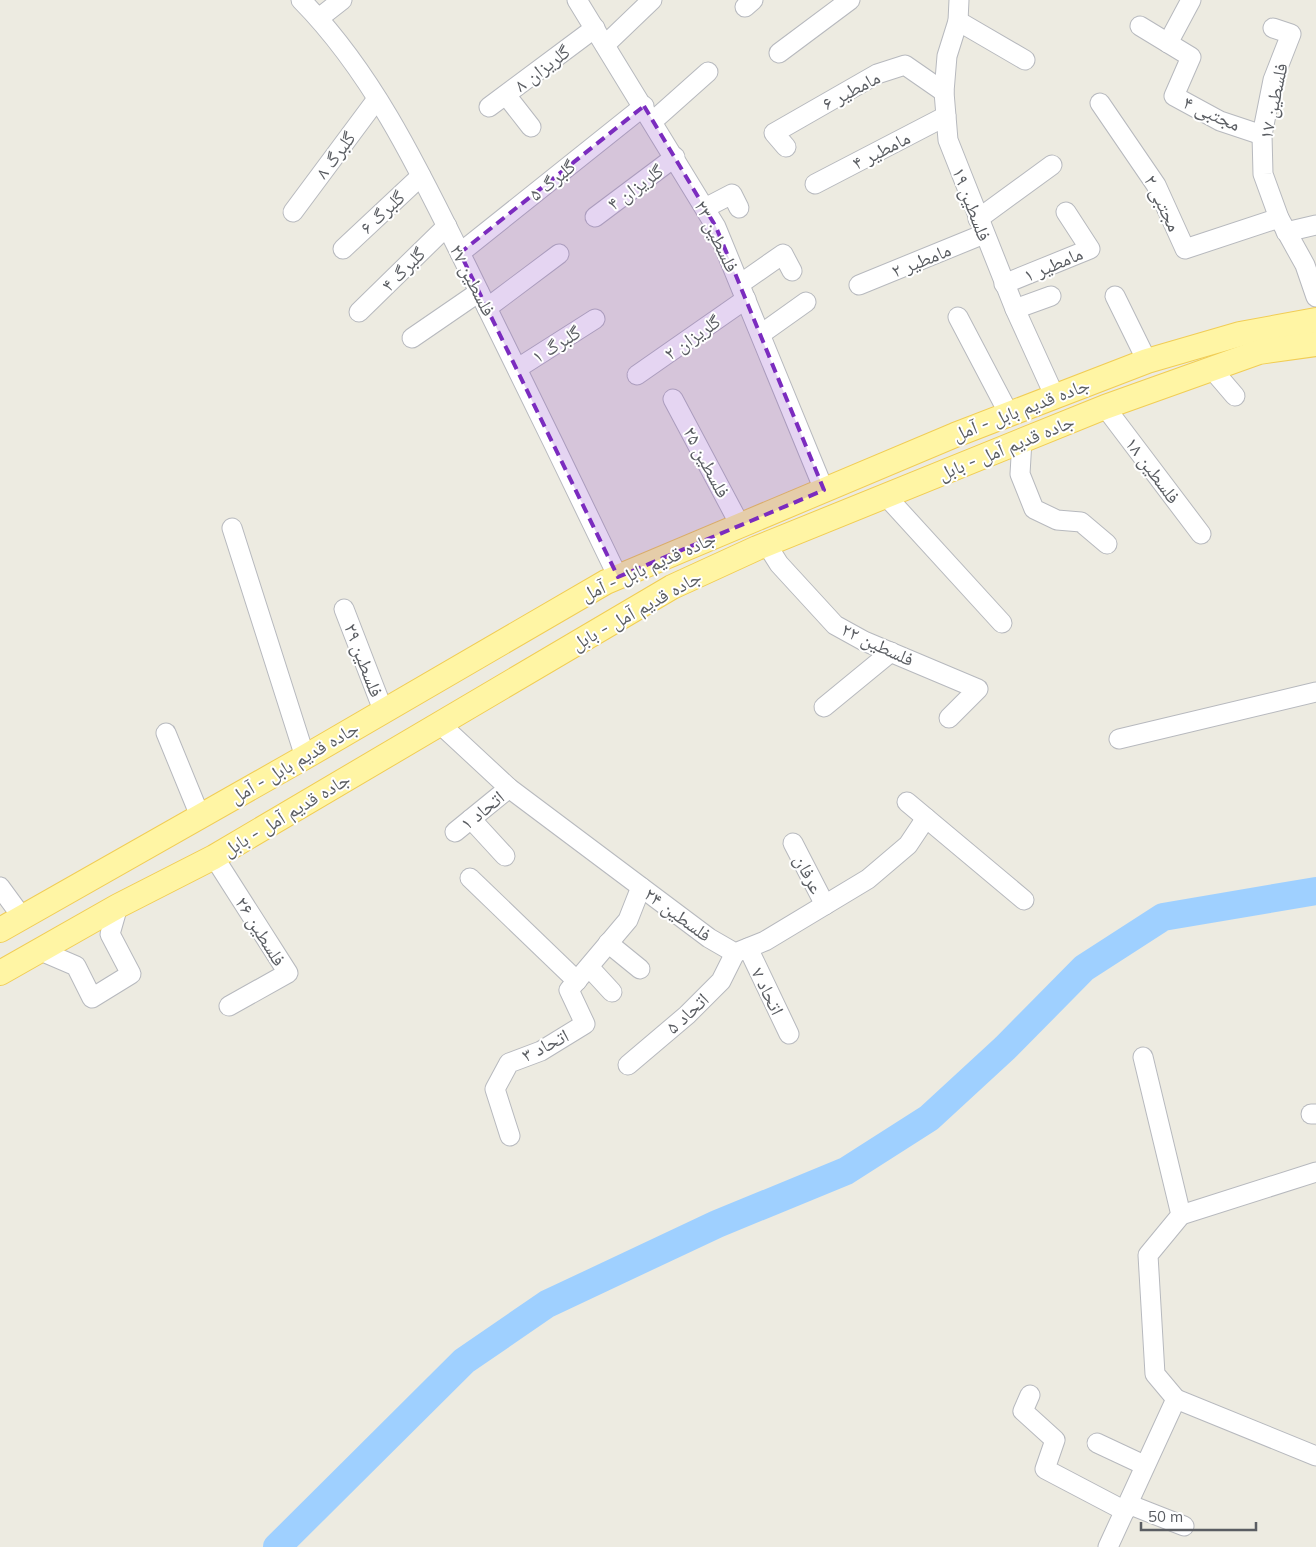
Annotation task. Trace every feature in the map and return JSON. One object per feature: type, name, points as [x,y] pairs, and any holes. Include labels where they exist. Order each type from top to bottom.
[{"type":"main road","name":"جاده قدیم بابل - آمل","points":[[0,930],[618,577],[1009,414],[1146,361],[1240,334],[1316,320]]},
{"type":"main road","name":"جاده قدیم آمل - بابل","points":[[0,973],[118,906],[214,857],[439,723],[672,588],[767,545],[1105,407],[1259,352],[1316,344]]},
{"type":"street","name":"فلسطین ۲۷","points":[[301,0],[319,18],[377,98],[421,176],[518,368],[618,577]]},
{"type":"street","points":[[319,18],[342,0]]},
{"type":"street","name":"فلسطین ۲۳","points":[[577,0],[716,227],[824,490]]},
{"type":"street","points":[[605,45],[652,0]]},
{"type":"street","points":[[779,52],[850,0]]},
{"type":"street","name":"فلسطین ۱۹","points":[[959,0],[958,21],[947,56],[944,92],[948,140],[1004,284],[1055,397]]},
{"type":"street","points":[[1168,42],[1192,0]]},
{"type":"street","points":[[958,21],[1025,60]]},
{"type":"street","name":"مجتبی ۴","points":[[1140,26],[1192,57],[1174,96],[1220,121],[1262,134]]},
{"type":"street","name":"گلریزان ۸","points":[[489,107],[594,28]]},
{"type":"street","name":"فلسطین ۱۷","points":[[1273,28],[1291,34],[1273,80],[1262,134],[1263,174],[1282,225],[1305,265],[1316,297]]},
{"type":"street","name":"مامطیر ۶","points":[[786,147],[774,133],[877,74],[905,65],[944,92]]},
{"type":"street","name":"گلبرگ ۵","points":[[460,253],[708,72]]},
{"type":"street","points":[[506,95],[531,127]]},
{"type":"street","name":"گلبرگ ۸","points":[[292,212],[377,98]]},
{"type":"street","name":"مجتبی ۲","points":[[1100,103],[1156,184],[1185,249],[1282,225]]},
{"type":"street","name":"مامطیر ۴","points":[[815,184],[946,116]]},
{"type":"street","name":"گلریزان ۴","points":[[594,216],[675,158]]},
{"type":"street","name":"مامطیر ۲","points":[[858,285],[981,226],[1052,165]]},
{"type":"street","name":"گلبرگ ۶","points":[[343,249],[421,176]]},
{"type":"street","points":[[705,208],[732,194],[738,208]]},
{"type":"street","name":"مامطیر ۱","points":[[1004,284],[1090,249],[1066,212]]},
{"type":"street","points":[[1282,225],[1316,225]]},
{"type":"street","name":"گلبرگ ۴","points":[[359,312],[446,226]]},
{"type":"street","points":[[412,338],[483,300],[559,254]]},
{"type":"street","name":"گلریزان ۲","points":[[637,375],[743,292],[783,254],[792,271]]},
{"type":"street","points":[[1015,308],[1051,296]]},
{"type":"street","points":[[1115,296],[1146,361]]},
{"type":"street","points":[[761,334],[806,302]]},
{"type":"street","points":[[958,317],[1009,414]]},
{"type":"street","name":"گلبرگ ۱","points":[[518,368],[595,319]]},
{"type":"street","points":[[1212,368],[1235,396]]},
{"type":"street","name":"فلسطین ۲۵","points":[[673,399],[740,525]]},
{"type":"street","name":"فلسطین ۱۸","points":[[1105,407],[1201,534]]},
{"type":"street","points":[[1022,440],[1020,474],[1034,509],[1058,520],[1081,522],[1107,544]]},
{"type":"street","points":[[886,496],[1002,623]]},
{"type":"street","points":[[232,528],[305,757]]},
{"type":"street","name":"فلسطین ۲۲","points":[[767,545],[779,564],[835,625],[891,652],[978,689],[949,718]]},
{"type":"street","name":"فلسطین ۲۹","points":[[344,608],[383,710]]},
{"type":"street","points":[[824,707],[891,652]]},
{"type":"street","points":[[1119,739],[1316,692]]},
{"type":"street","name":"فلسطین ۲۴","points":[[439,723],[509,788],[709,938],[741,951]]},
{"type":"street","points":[[166,733],[200,816]]},
{"type":"street","name":"اتحاد ۱","points":[[455,832],[509,788]]},
{"type":"street","points":[[907,802],[1024,900]]},
{"type":"street","points":[[741,951],[765,941],[868,879],[908,845],[926,818]]},
{"type":"street","points":[[471,819],[505,856]]},
{"type":"street","name":"عرفان","points":[[793,843],[825,905]]},
{"type":"street","name":"فلسطين ٢۶","points":[[214,857],[288,973],[229,1006]]},
{"type":"street","points":[[470,878],[583,974],[612,992]]},
{"type":"street","points":[[0,886],[22,917]]},
{"type":"street","points":[[583,974],[628,920],[641,887]]},
{"type":"street","points":[[41,950],[76,966],[92,998],[131,974],[110,934],[118,906]]},
{"type":"street","points":[[608,943],[640,969]]},
{"type":"street","name":"اتحاد ۷","points":[[741,951],[789,1034]]},
{"type":"street","name":"اتحاد ۵","points":[[628,1065],[686,1016],[720,981],[741,951]]},
{"type":"street","name":"اتحاد ۳","points":[[510,1136],[495,1089],[509,1063],[541,1051],[585,1024],[569,990],[583,974]]},
{"type":"street","points":[[1143,1057],[1181,1215]]},
{"type":"street","points":[[1316,1172],[1181,1215],[1148,1255],[1155,1374],[1176,1399],[1316,1456]]},
{"type":"street","points":[[1030,1395],[1023,1411],[1055,1440],[1045,1469],[1126,1507],[1184,1526]]},
{"type":"street","points":[[1108,1547],[1144,1465],[1176,1399]]},
{"type":"street","points":[[1097,1443],[1144,1465]]},
{"type":"highlighted area","points":[[644,106],[716,227],[824,490],[618,577],[460,253]]},
{"type":"waterway","points":[[277,1547],[464,1361],[547,1304],[717,1224],[846,1171],[929,1118],[1005,1048],[1084,968],[1163,917],[1316,891]]}]
